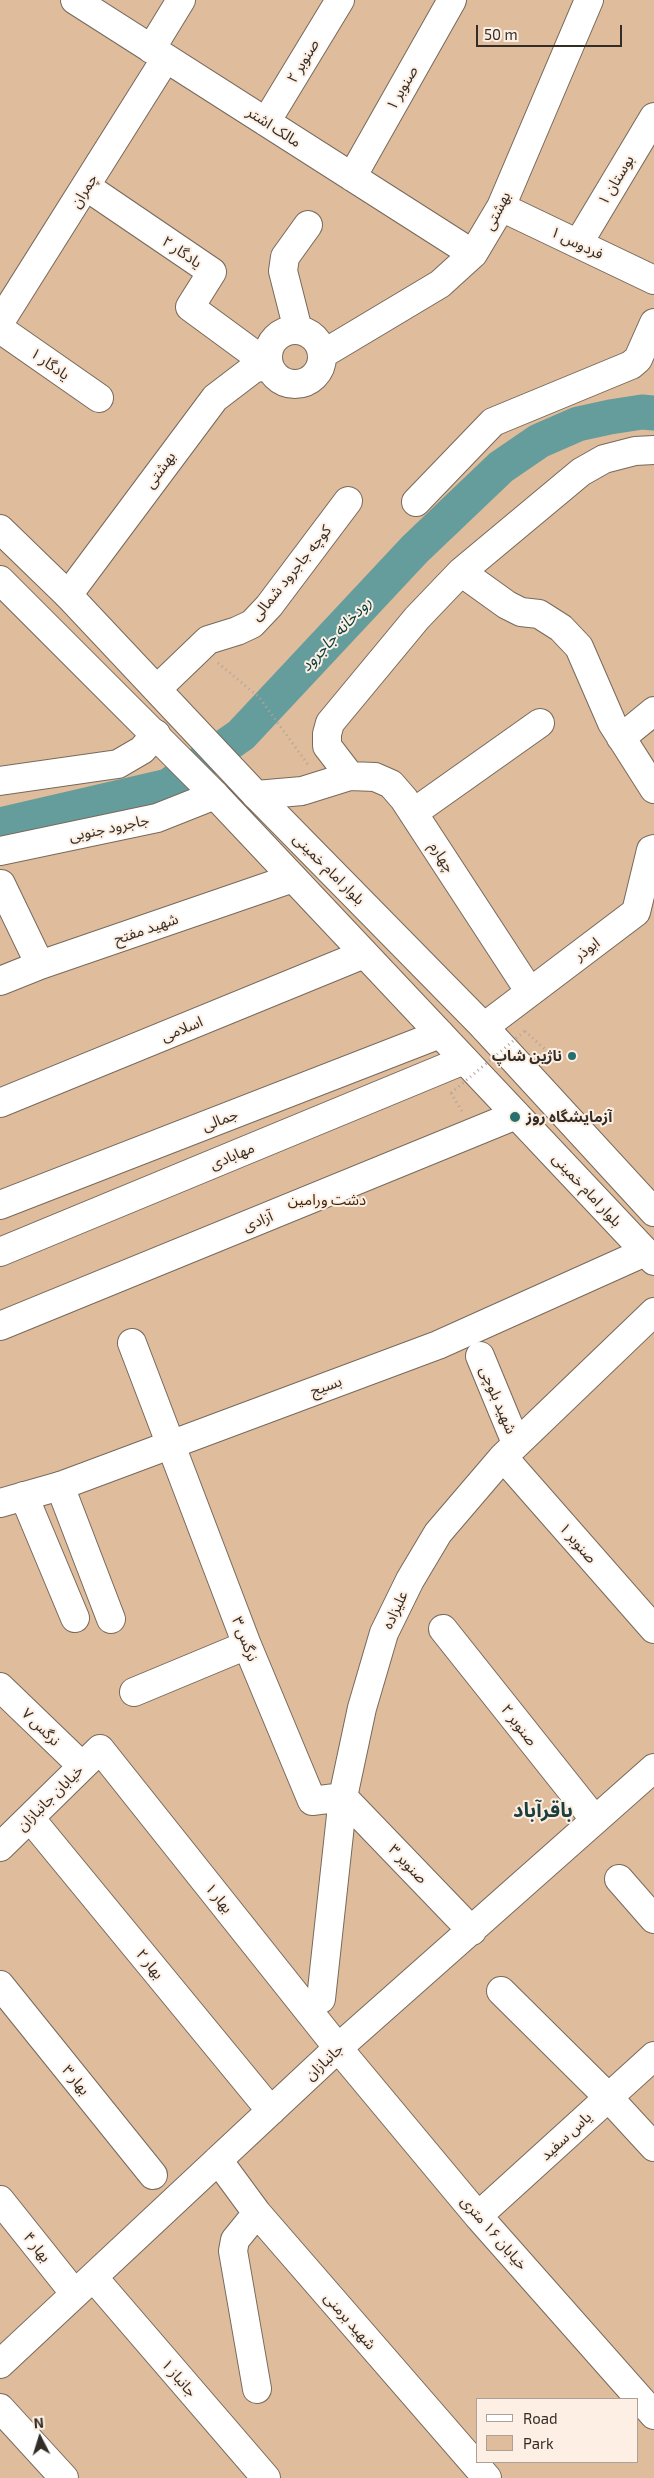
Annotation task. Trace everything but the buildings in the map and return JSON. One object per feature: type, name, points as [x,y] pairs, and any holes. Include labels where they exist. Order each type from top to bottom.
[{"type":"street","name":"مالک اشتر","points":[[75,0],[473,254]]},
{"type":"street","points":[[159,54],[181,0]]},
{"type":"street","name":"صنوبر ۲","points":[[266,122],[339,0]]},
{"type":"street","name":"صنوبر ۱","points":[[352,177],[452,0]]},
{"type":"street","name":"بهشتی","points":[[323,354],[440,284],[473,254],[501,206],[589,0]]},
{"type":"street","name":"چمران","points":[[0,322],[87,187],[159,54]]},
{"type":"street","name":"بوستان ۱","points":[[578,244],[654,117]]},
{"type":"street","name":"یادگار ۲","points":[[87,187],[212,272],[190,307],[269,366]]},
{"type":"street","name":"فردوس ۱","points":[[501,206],[654,280]]},
{"type":"street","points":[[298,330],[283,271],[285,257],[308,225]]},
{"type":"street","points":[[416,502],[493,422],[631,365],[638,359],[654,323]]},
{"type":"street","name":"یادگار ۱","points":[[0,330],[99,398]]},
{"type":"street","points":[[298,330],[315,338],[323,354],[319,371],[305,383],[296,385],[279,380],[269,366],[269,347],[281,333],[298,330]]},
{"type":"street","name":"بهشتی","points":[[68,595],[215,398],[229,385],[253,370],[269,366]]},
{"type":"street","points":[[350,776],[328,746],[327,734],[330,723],[417,618],[461,572],[581,472],[604,459],[635,451],[654,450]]},
{"type":"street","name":"کوچه جاجرود شمالی","points":[[157,689],[208,640],[252,624],[269,606],[348,501]]},
{"type":"street","name":"بلوار امام خمینی","points":[[0,529],[68,595],[256,794],[484,1027],[654,1212]]},
{"type":"street","points":[[461,572],[521,612],[539,614],[562,628],[580,647],[612,723],[654,789]]},
{"type":"street","name":"بلوار امام خمینی","points":[[0,580],[156,734],[650,1256]]},
{"type":"street","points":[[622,738],[654,711]]},
{"type":"street","points":[[413,813],[540,723]]},
{"type":"street","points":[[0,781],[118,764],[142,750],[156,734]]},
{"type":"street","name":"چهارم","points":[[256,794],[302,791],[350,776],[375,777],[391,784],[413,813],[530,992]]},
{"type":"street","name":"جاجرود جنوبی","points":[[0,851],[157,818],[221,802]]},
{"type":"street","name":"ابوذر","points":[[484,1027],[636,912],[651,850],[654,848]]},
{"type":"street","name":"شهید مفتح","points":[[0,982],[40,965],[293,878]]},
{"type":"street","points":[[1,884],[40,965]]},
{"type":"street","name":"اسلامی","points":[[0,1103],[364,954]]},
{"type":"street","name":"جمالی","points":[[0,1205],[440,1034]]},
{"type":"street","name":"مهابادی","points":[[0,1252],[464,1060]]},
{"type":"street","name":"آزادی","points":[[0,1326],[516,1115]]},
{"type":"street","name":"بسیج","points":[[12,1500],[60,1486],[438,1346],[650,1256]]},
{"type":"street","name":"علیزاده","points":[[321,1999],[343,1797],[362,1708],[384,1633],[410,1580],[438,1533],[509,1450],[654,1312]]},
{"type":"street","name":"نرگس ۳","points":[[132,1343],[247,1645],[312,1801],[343,1797]]},
{"type":"street","name":"شهید بلوچی","points":[[480,1356],[509,1450]]},
{"type":"street","name":"صنوبر ۱","points":[[509,1450],[654,1628]]},
{"type":"street","points":[[60,1486],[111,1619]]},
{"type":"street","points":[[12,1500],[75,1618]]},
{"type":"street","name":"صنوبر ۲","points":[[443,1629],[595,1820]]},
{"type":"street","points":[[134,1692],[247,1645]]},
{"type":"street","name":"نرگس ۷","points":[[0,1687],[91,1757]]},
{"type":"street","name":"خیابان جانبازان","points":[[0,1847],[91,1757]]},
{"type":"street","name":"بهار ۱","points":[[91,1757],[338,2048]]},
{"type":"street","name":"جانبازان","points":[[0,2364],[338,2048],[654,1768]]},
{"type":"street","name":"صنوبر ۳","points":[[343,1797],[472,1930]]},
{"type":"street","name":"بهار ۲","points":[[30,1818],[270,2111]]},
{"type":"street","points":[[619,1879],[654,1918]]},
{"type":"street","name":"بهار ۳","points":[[0,1986],[153,2175]]},
{"type":"street","points":[[501,1991],[608,2097],[654,2147]]},
{"type":"street","name":"خیابان ۱۶ متری","points":[[338,2048],[478,2216],[654,2415]]},
{"type":"street","name":"یاس سفید","points":[[478,2216],[654,2056]]},
{"type":"street","name":"شهید برمنی","points":[[218,2160],[257,2213],[487,2478]]},
{"type":"street","name":"بهار ۴","points":[[0,2200],[84,2286]]},
{"type":"street","points":[[257,2213],[235,2240],[233,2251],[257,2389]]},
{"type":"street","name":"جانباز ۱","points":[[84,2286],[266,2478]]},
{"type":"street","points":[[0,2408],[64,2478]]},
{"type":"path","points":[[199,648],[259,697],[322,786]]},
{"type":"path","points":[[466,1117],[451,1093],[525,1031],[551,1055]]},
{"type":"green space","name":"دشت ورامین","points":[[0,0],[654,0],[654,2478],[0,2478]]},
{"type":"waterway","name":"رودخانه جاجرود","points":[[0,825],[168,786],[241,735],[415,549],[501,467],[539,441],[578,424],[642,412],[654,413]]},
{"type":"place","name":"ناژین شاپ","points":[[572,1056]]},
{"type":"place","name":"آزمایشگاه روز","points":[[515,1117]]},
{"type":"district","name":"باقرآباد","points":[[543,1810]]}]
